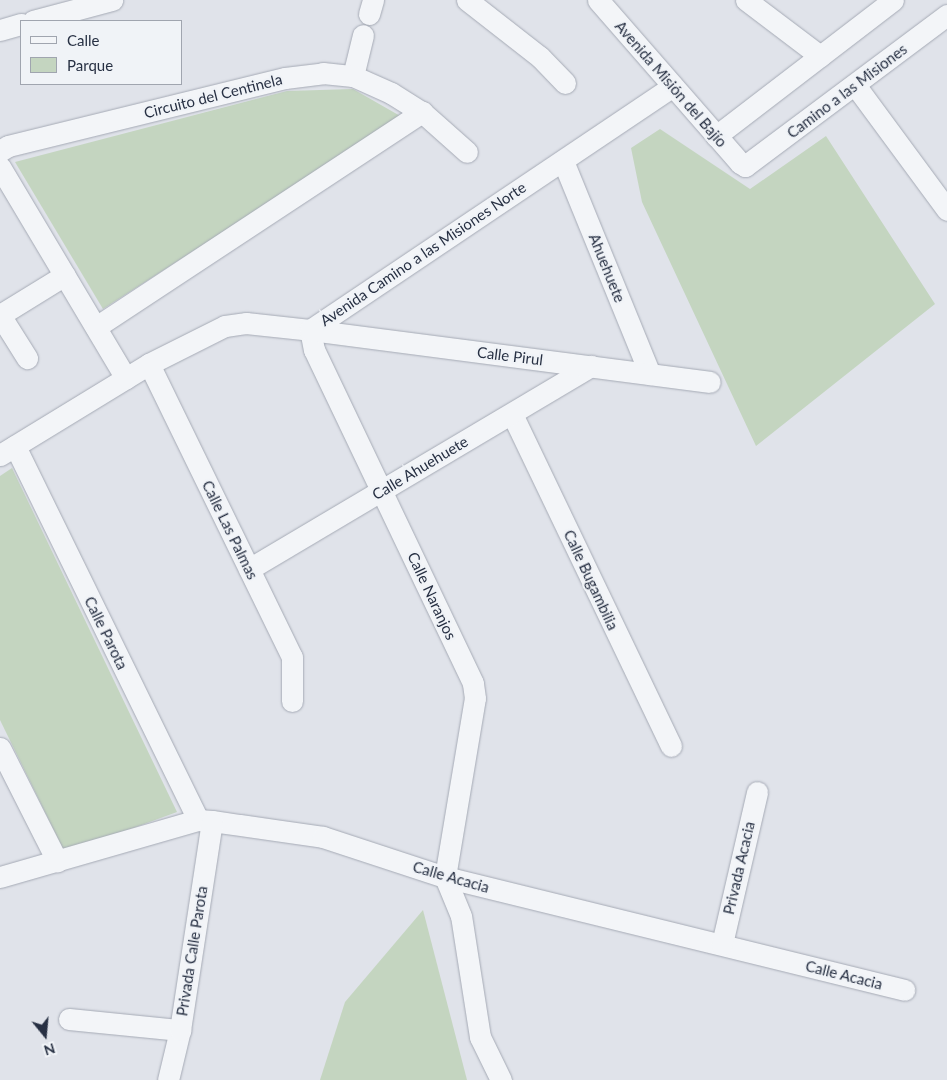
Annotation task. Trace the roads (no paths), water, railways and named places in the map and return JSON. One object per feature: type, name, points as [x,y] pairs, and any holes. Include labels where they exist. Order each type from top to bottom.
[{"type":"street","points":[[37,20],[112,0]]},
{"type":"street","points":[[467,0],[540,57],[565,83]]},
{"type":"street","name":"Avenida Misión del Bajío","points":[[598,0],[716,136],[745,166]]},
{"type":"street","points":[[746,0],[820,56]]},
{"type":"street","points":[[716,136],[893,0]]},
{"type":"street","name":"Camino a las Misiones","points":[[745,166],[946,18]]},
{"type":"street","points":[[0,30],[20,24]]},
{"type":"street","points":[[353,76],[363,35]]},
{"type":"street","name":"Circuito del Centinela","points":[[0,151],[8,146],[284,78],[323,73],[353,76],[422,112],[467,152]]},
{"type":"street","points":[[855,85],[947,210]]},
{"type":"street","name":"Avenida Camino a las Misiones Norte","points":[[7,450],[148,364],[225,326],[246,323],[310,330],[673,86]]},
{"type":"street","points":[[96,327],[422,112]]},
{"type":"street","name":"Ahuehuete","points":[[563,161],[650,374]]},
{"type":"street","points":[[0,166],[126,378]]},
{"type":"street","points":[[27,358],[0,315],[65,275]]},
{"type":"street","name":"Calle Pirul","points":[[310,330],[710,382]]},
{"type":"street","name":"Calle Naranjos","points":[[310,330],[314,350],[473,682],[475,698],[445,877]]},
{"type":"street","name":"Calle Las Palmas","points":[[148,364],[292,657],[292,700]]},
{"type":"street","name":"Calle Ahuehuete","points":[[249,569],[591,366]]},
{"type":"street","name":"Calle Bugambilia","points":[[512,414],[671,746]]},
{"type":"street","name":"Calle Parota","points":[[7,450],[205,821]]},
{"type":"street","points":[[0,748],[57,861]]},
{"type":"street","name":"Privada Acacia","points":[[722,944],[757,792]]},
{"type":"street","name":"Calle Acacia","points":[[0,877],[205,821],[323,837],[445,877],[904,990]]},
{"type":"street","name":"Privada Calle Parota","points":[[168,1080],[180,1030],[205,821]]},
{"type":"street","points":[[445,877],[461,916],[480,1037],[501,1080]]},
{"type":"street","points":[[69,1019],[180,1030]]}]
